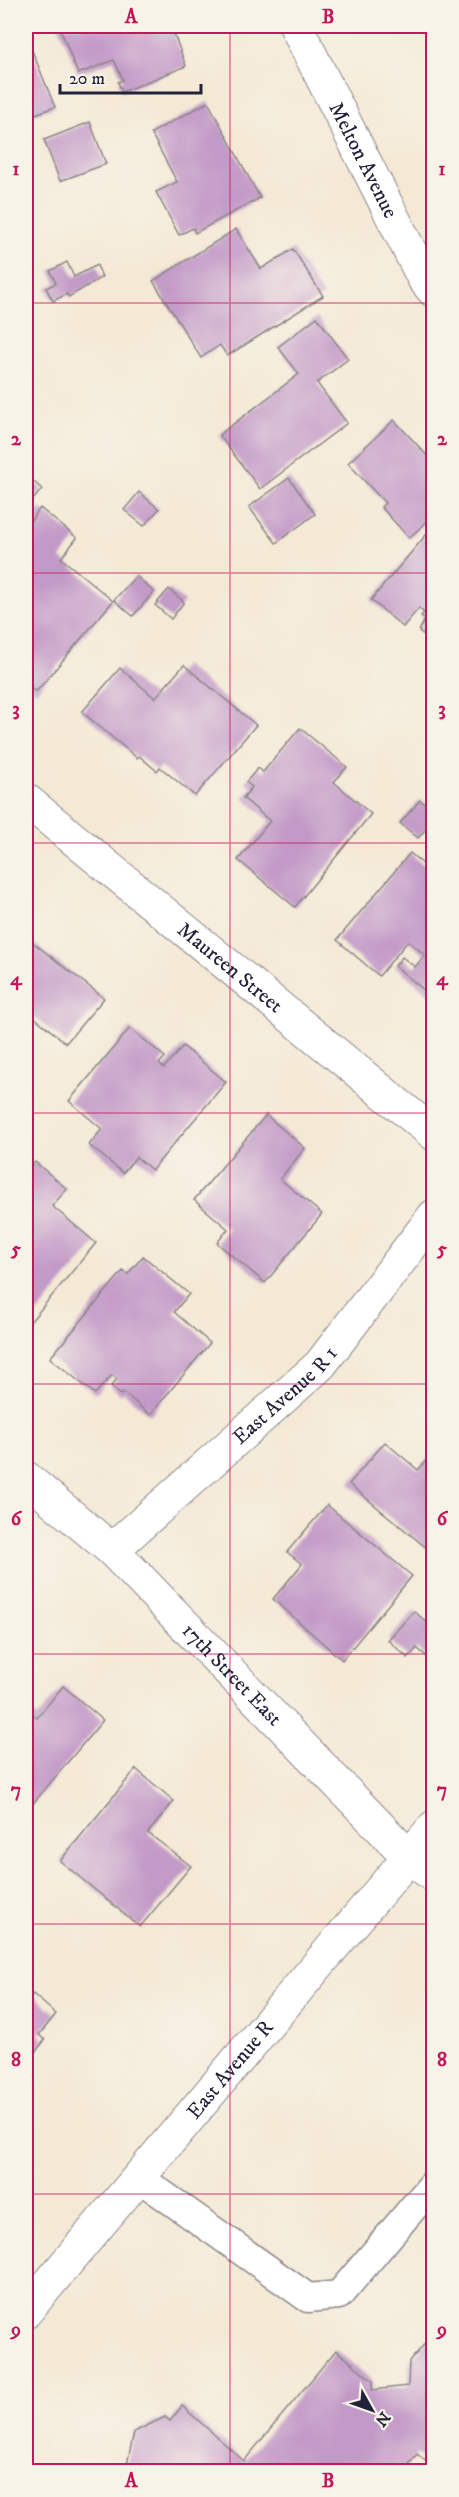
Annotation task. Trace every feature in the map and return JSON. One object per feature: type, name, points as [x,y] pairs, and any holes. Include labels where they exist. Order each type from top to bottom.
[{"type":"street","name":"Melton Avenue","points":[[296,26],[424,279],[434,291]]},
{"type":"street","name":"Maureen Street","points":[[26,800],[434,1134]]},
{"type":"street","name":"East Avenue R 1","points":[[112,1550],[320,1365],[434,1216]]},
{"type":"street","name":"17th Street East","points":[[26,1478],[112,1550],[421,1866]]},
{"type":"street","name":"East Avenue R","points":[[26,2311],[138,2177],[421,1866],[434,1827]]},
{"type":"lane","points":[[138,2177],[308,2298],[339,2295],[434,2183]]},
{"type":"building","points":[[59,26],[175,26],[178,33],[174,34],[186,66],[122,92],[118,82],[123,80],[114,60],[78,74]]},
{"type":"building","points":[[29,43],[55,107],[35,114],[29,99],[26,100],[26,44]]},
{"type":"building","points":[[208,102],[260,198],[195,233],[193,228],[179,235],[156,192],[177,182],[151,133]]},
{"type":"building","points":[[90,122],[106,164],[60,181],[44,140]]},
{"type":"building","points":[[236,229],[261,269],[293,249],[323,296],[227,356],[220,345],[201,358],[153,281]]},
{"type":"building","points":[[67,262],[74,277],[97,265],[102,277],[69,297],[67,294],[53,301],[46,288],[56,283],[50,271]]},
{"type":"building","points":[[317,317],[348,359],[317,383],[347,423],[260,489],[219,435],[299,374],[278,347]]},
{"type":"building","points":[[394,420],[434,463],[434,515],[409,538],[381,507],[385,503],[348,463]]},
{"type":"building","points":[[26,475],[42,489],[27,507],[26,506]]},
{"type":"building","points":[[289,478],[315,514],[276,543],[249,507]]},
{"type":"building","points":[[139,492],[159,509],[144,526],[124,510]]},
{"type":"building","points":[[40,508],[77,538],[61,558],[113,601],[36,692],[26,684],[26,533],[28,530],[26,527]]},
{"type":"building","points":[[431,529],[434,531],[434,650],[428,645],[432,641],[419,631],[425,619],[421,616],[424,613],[419,608],[403,627],[371,600]]},
{"type":"building","points":[[136,576],[154,592],[133,616],[114,600]]},
{"type":"building","points":[[169,589],[184,602],[171,619],[155,605]]},
{"type":"building","points":[[184,665],[256,725],[195,796],[160,767],[157,771],[139,756],[137,758],[82,712],[120,668],[155,698]]},
{"type":"building","points":[[300,728],[347,767],[334,782],[371,814],[295,907],[238,860],[270,821],[243,798],[252,787],[246,782],[258,768],[263,772]]},
{"type":"building","points":[[420,800],[434,811],[434,820],[418,838],[400,823]]},
{"type":"building","points":[[410,853],[430,870],[434,866],[434,993],[431,996],[395,966],[402,957],[415,967],[425,955],[408,941],[379,976],[337,940]]},
{"type":"building","points":[[26,937],[104,998],[66,1043],[34,1017],[26,1027]]},
{"type":"building","points":[[130,1028],[165,1057],[159,1064],[164,1068],[183,1046],[226,1082],[152,1170],[136,1157],[123,1173],[89,1145],[102,1129],[69,1101]]},
{"type":"building","points":[[266,1115],[305,1148],[280,1179],[322,1214],[265,1283],[217,1243],[228,1229],[194,1200]]},
{"type":"building","points":[[35,1162],[67,1189],[52,1206],[96,1243],[26,1327],[26,1173]]},
{"type":"building","points":[[143,1256],[189,1294],[174,1312],[210,1343],[150,1415],[123,1392],[121,1395],[111,1386],[117,1379],[112,1375],[95,1394],[50,1358],[123,1271],[128,1274]]},
{"type":"building","points":[[385,1442],[418,1470],[434,1451],[434,1554],[349,1484]]},
{"type":"building","points":[[327,1505],[412,1576],[342,1660],[273,1599],[302,1564],[287,1552]]},
{"type":"building","points":[[414,1611],[434,1629],[434,1663],[417,1648],[408,1658],[388,1640]]},
{"type":"building","points":[[63,1686],[103,1720],[26,1812],[26,1708],[37,1718]]},
{"type":"building","points":[[136,1769],[174,1801],[148,1833],[191,1866],[140,1927],[60,1861]]},
{"type":"building","points":[[33,1994],[56,2014],[39,2035],[45,2040],[26,2063],[26,2003]]},
{"type":"building","points":[[434,2333],[434,2468],[417,2454],[403,2472],[128,2472],[131,2468],[127,2464],[134,2432],[165,2417],[170,2421],[182,2406],[244,2461],[336,2350],[373,2381],[372,2390],[408,2386],[409,2362]]}]
